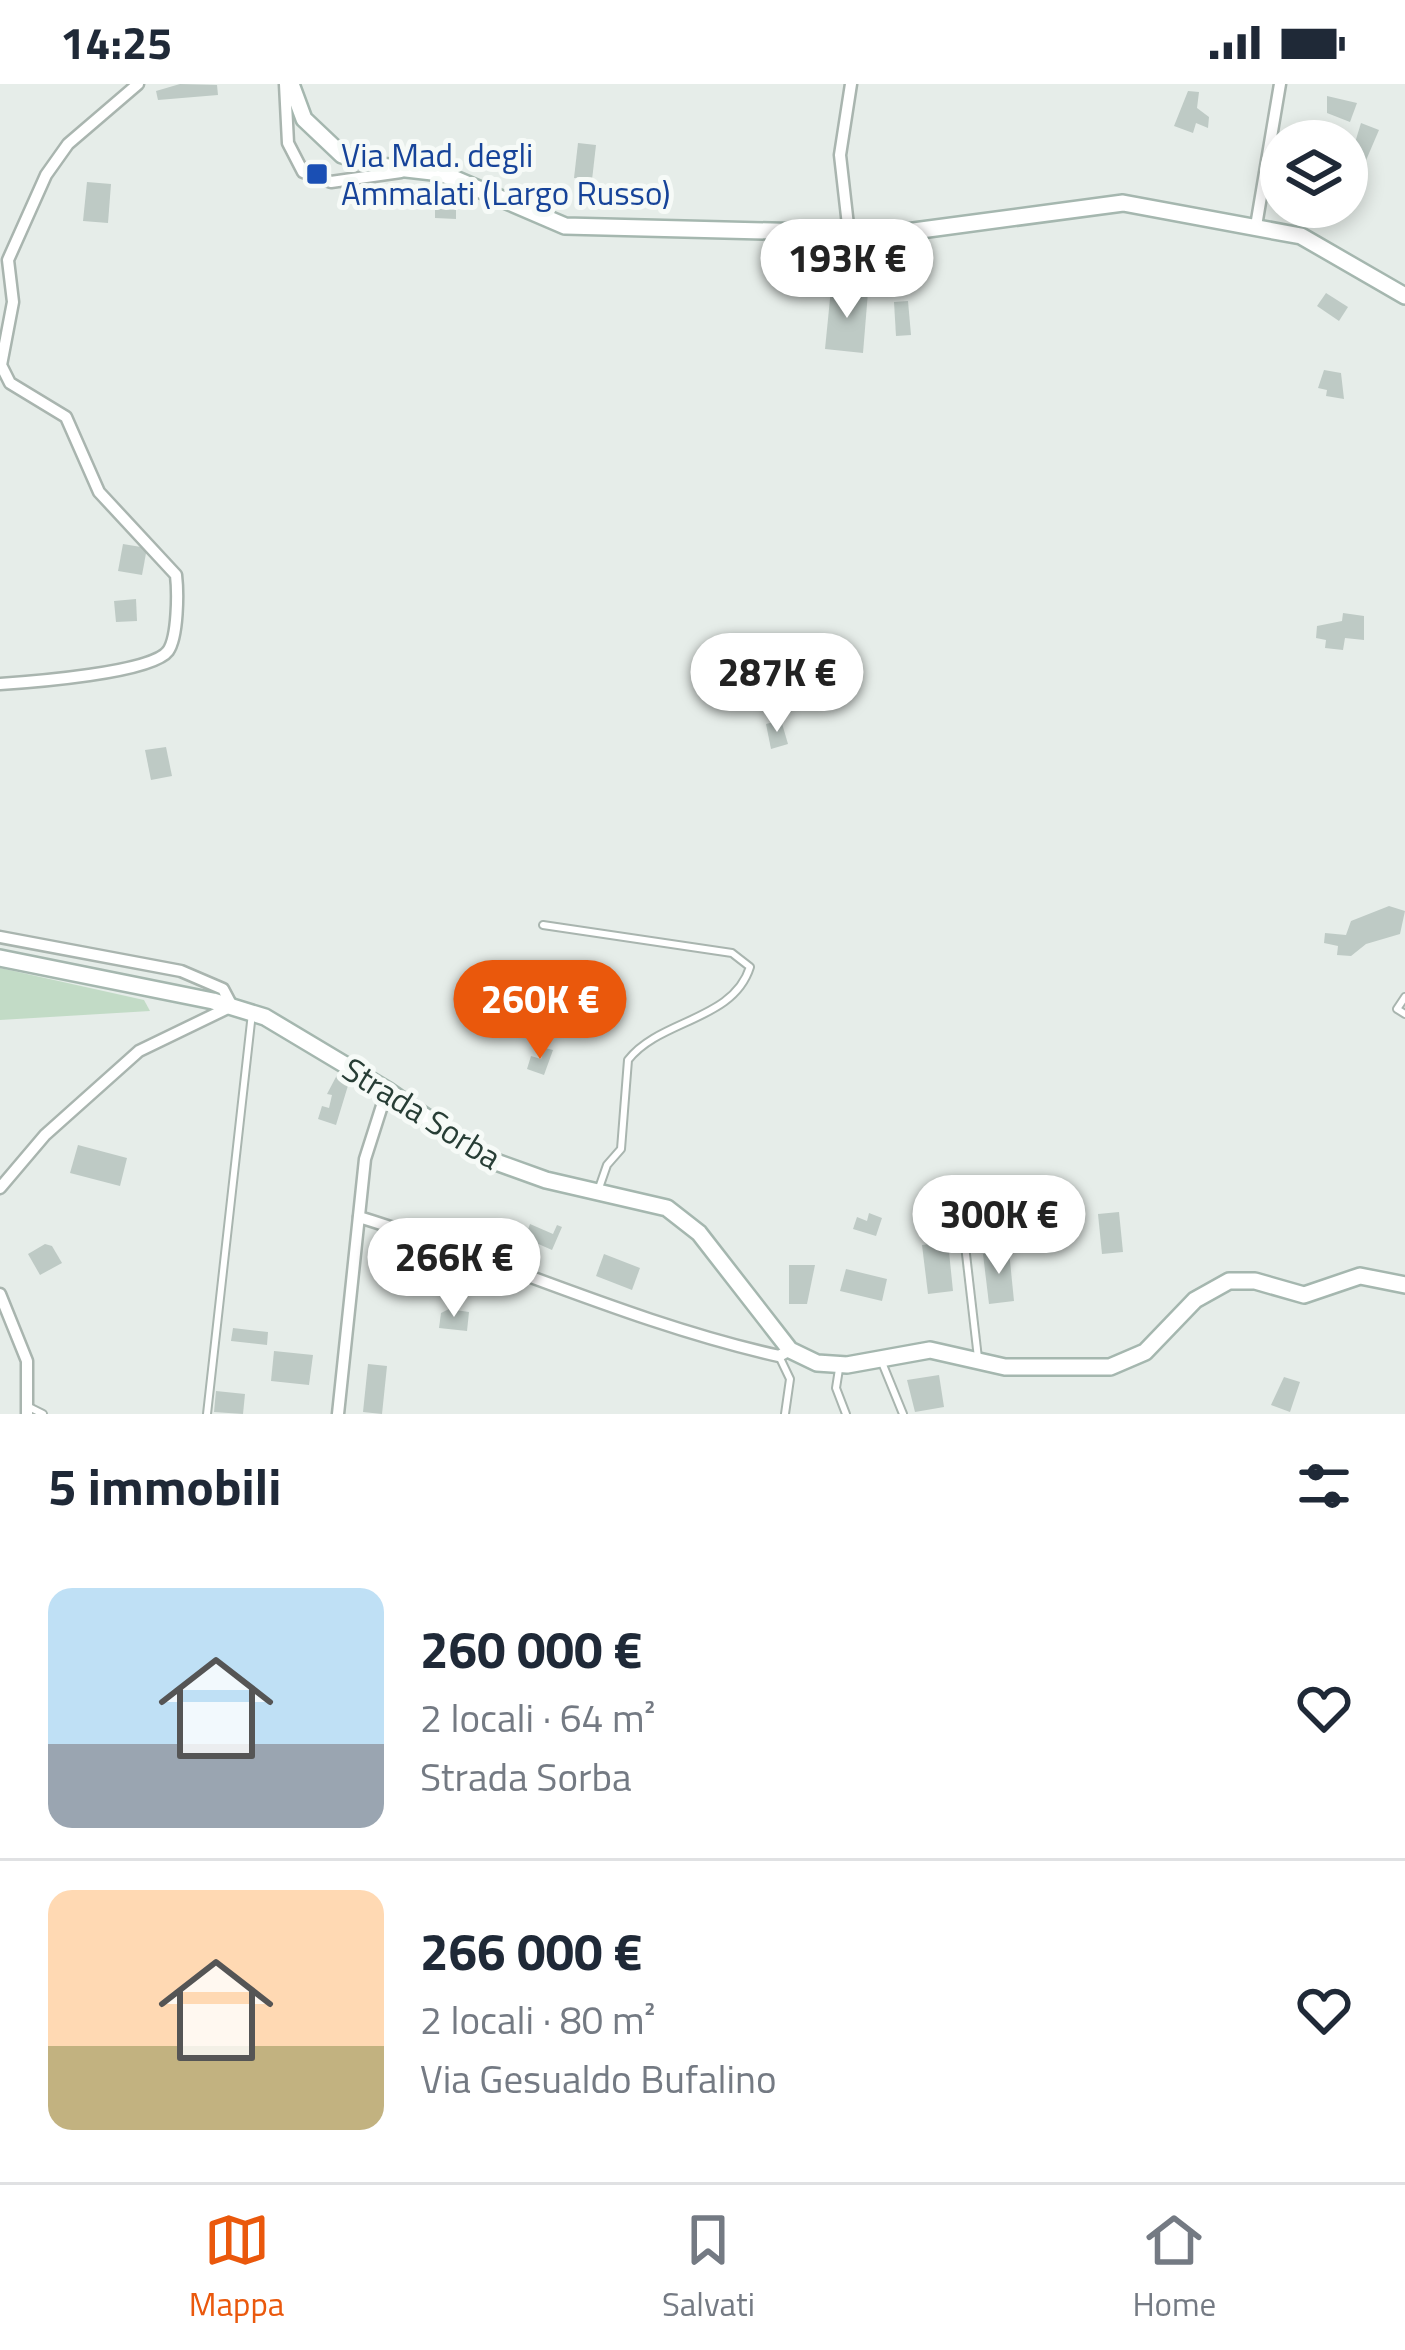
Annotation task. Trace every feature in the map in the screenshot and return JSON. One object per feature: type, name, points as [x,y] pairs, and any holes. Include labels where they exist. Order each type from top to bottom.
[{"type":"street","points":[[0,684],[103,675],[162,656],[170,646],[178,582],[170,566],[92,482],[66,417],[2,373],[13,302],[4,260],[55,158],[138,84]]},
{"type":"street","points":[[288,84],[288,143],[303,172],[314,179],[348,182],[416,170]]},
{"type":"street","points":[[288,84],[304,119],[327,144],[361,162],[459,179],[553,222],[578,228],[925,232],[1123,203],[1313,240],[1405,296]]},
{"type":"street","points":[[849,234],[840,155],[851,84]]},
{"type":"street","points":[[1256,226],[1280,84]]},
{"type":"street","name":"Strada Sorba","points":[[0,937],[181,971],[223,989],[232,1006],[388,1090],[485,1158],[655,1204],[688,1222],[785,1353]]},
{"type":"street","points":[[0,958],[232,1006]]},
{"type":"street","points":[[0,1188],[45,1135],[139,1051],[232,1006]]},
{"type":"street","points":[[338,1414],[365,1160],[388,1090]]},
{"type":"street","points":[[359,1216],[491,1258],[672,1328],[840,1366],[930,1350],[1022,1368],[1120,1365],[1157,1342],[1205,1291],[1229,1281],[1255,1281],[1304,1295],[1372,1274],[1405,1285]]},
{"type":"street","points":[[0,1294],[26,1361],[27,1409]]},
{"type":"lane","points":[[543,925],[733,953],[750,967],[740,987],[702,1018],[665,1028],[628,1060],[622,1149],[608,1165],[598,1191]]},
{"type":"lane","points":[[1405,998],[1396,1009],[1405,1015]]},
{"type":"lane","points":[[207,1414],[252,1013]]},
{"type":"lane","points":[[960,1202],[979,1362]]},
{"type":"lane","points":[[785,1353],[790,1379],[785,1414]]},
{"type":"lane","points":[[880,1357],[903,1414]]},
{"type":"lane","points":[[840,1366],[836,1388],[846,1414]]},
{"type":"lane","points":[[27,1409],[44,1414]]},
{"type":"green space","points":[[0,968],[144,1000],[150,1011],[0,1020]]},
{"type":"building","points":[[180,84],[217,85],[218,95],[158,100],[156,91]]},
{"type":"building","points":[[1188,91],[1199,92],[1197,108],[1209,117],[1208,128],[1196,123],[1193,133],[1174,126]]},
{"type":"building","points":[[1327,96],[1357,103],[1351,120],[1327,113]]},
{"type":"building","points":[[1368,126],[1379,130],[1368,156]]},
{"type":"building","points":[[578,143],[596,145],[592,180],[574,178]]},
{"type":"building","points":[[87,182],[111,184],[108,223],[83,221]]},
{"type":"building","points":[[435,183],[449,183],[449,205],[456,205],[456,219],[435,218]]},
{"type":"building","points":[[831,289],[868,292],[863,353],[825,349]]},
{"type":"building","points":[[1326,293],[1348,307],[1339,321],[1317,306]]},
{"type":"building","points":[[908,301],[911,335],[896,336],[894,302]]},
{"type":"building","points":[[1324,370],[1341,373],[1344,399],[1326,396],[1327,390],[1318,388]]},
{"type":"building","points":[[123,544],[147,548],[142,575],[118,571]]},
{"type":"building","points":[[136,599],[137,621],[116,622],[114,601]]},
{"type":"building","points":[[1343,613],[1364,616],[1364,640],[1345,638],[1343,650],[1325,648],[1326,640],[1316,638],[1317,626],[1342,621]]},
{"type":"building","points":[[781,720],[788,744],[771,749],[766,724]]},
{"type":"building","points":[[166,747],[172,776],[151,780],[145,750]]},
{"type":"building","points":[[1389,906],[1405,911],[1400,934],[1366,944],[1351,956],[1337,955],[1338,946],[1324,943],[1325,933],[1346,935],[1351,921]]},
{"type":"building","points":[[545,1048],[553,1050],[544,1075],[527,1069],[531,1056],[541,1059]]},
{"type":"building","points":[[337,1075],[350,1079],[336,1125],[318,1119],[322,1106],[329,1108],[332,1095],[327,1094]]},
{"type":"building","points":[[78,1145],[127,1158],[120,1186],[70,1173]]},
{"type":"building","points":[[1119,1212],[1123,1252],[1102,1254],[1098,1214]]},
{"type":"building","points":[[869,1213],[882,1218],[876,1236],[853,1229],[857,1217],[867,1221]]},
{"type":"building","points":[[530,1224],[553,1234],[557,1225],[562,1227],[552,1250],[525,1238]]},
{"type":"building","points":[[948,1242],[953,1291],[928,1294],[922,1245]]},
{"type":"building","points":[[45,1244],[52,1246],[62,1263],[40,1275],[28,1254]]},
{"type":"building","points":[[1009,1251],[1014,1301],[989,1304],[983,1254]]},
{"type":"building","points":[[604,1254],[640,1268],[632,1290],[596,1276]]},
{"type":"building","points":[[789,1265],[815,1265],[807,1304],[789,1304]]},
{"type":"building","points":[[846,1269],[887,1279],[882,1301],[840,1291]]},
{"type":"building","points":[[449,1309],[469,1312],[467,1331],[439,1328],[441,1313]]},
{"type":"building","points":[[233,1328],[268,1332],[267,1345],[231,1341]]},
{"type":"building","points":[[274,1351],[313,1355],[309,1385],[271,1381]]},
{"type":"building","points":[[368,1364],[387,1366],[382,1414],[363,1412]]},
{"type":"building","points":[[939,1375],[944,1407],[915,1412],[907,1380]]},
{"type":"building","points":[[1284,1377],[1300,1382],[1290,1412],[1271,1405]]},
{"type":"building","points":[[216,1391],[245,1394],[243,1414],[214,1412]]},
{"type":"place","name":"Via Mad. degli Ammalati (Largo Russo)","points":[[317,174]]}]
